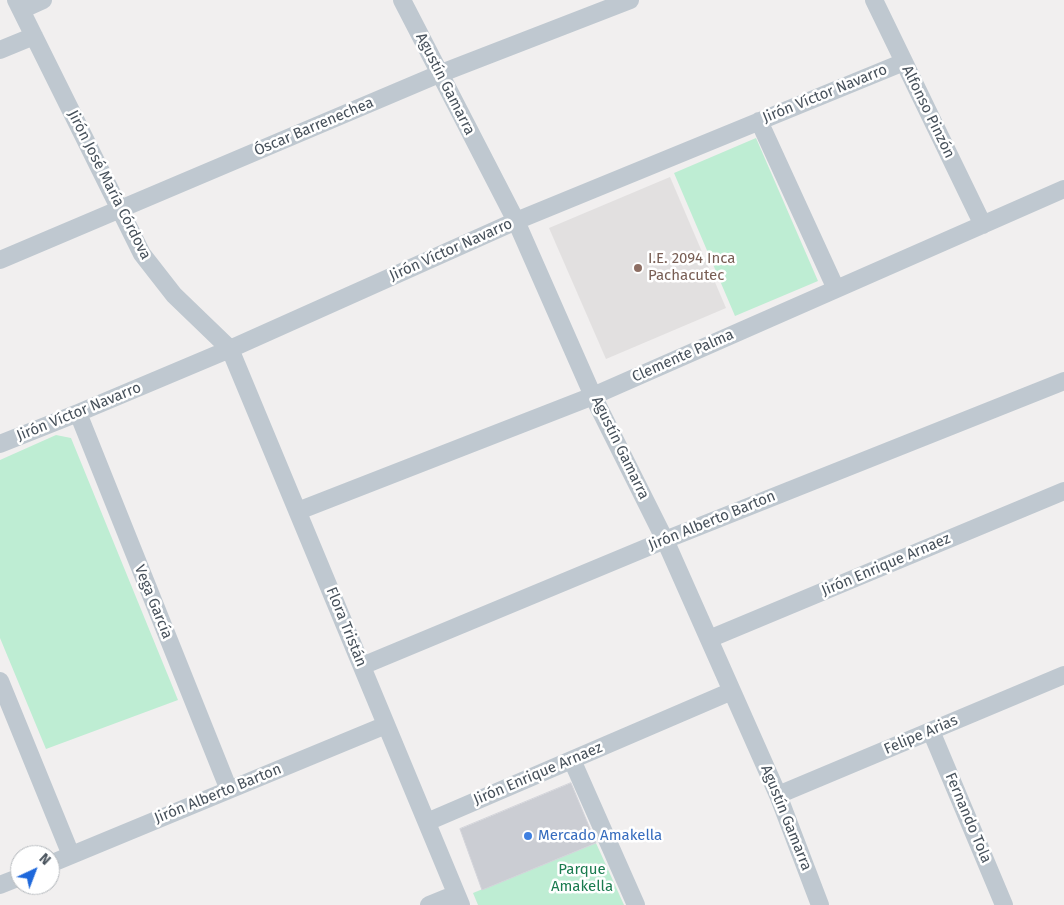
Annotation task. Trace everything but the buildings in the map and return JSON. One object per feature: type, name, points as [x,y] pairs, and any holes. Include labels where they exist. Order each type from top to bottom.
[{"type":"street","points":[[19,5],[43,0]]},
{"type":"street","name":"Agustín Gamarra","points":[[402,0],[516,221],[593,396],[665,540],[778,795],[820,905]]},
{"type":"street","name":"Óscar Barrenechea","points":[[0,260],[439,74],[630,0]]},
{"type":"street","name":"Alfonso Pinzón","points":[[874,0],[983,224]]},
{"type":"street","name":"Jirón José María Córdova","points":[[19,5],[142,254],[174,295],[230,349]]},
{"type":"street","points":[[0,50],[34,36]]},
{"type":"street","name":"Jirón Víctor Navarro","points":[[0,444],[230,349],[516,221],[904,62]]},
{"type":"street","points":[[759,121],[836,289]]},
{"type":"street","name":"Clemente Palma","points":[[298,511],[593,396],[1064,189]]},
{"type":"street","name":"Flora Tristán","points":[[230,349],[459,900]]},
{"type":"street","name":"Jirón Alberto Barton","points":[[362,666],[665,540],[1064,381]]},
{"type":"street","name":"Vega García","points":[[78,413],[229,790]]},
{"type":"street","name":"Jirón Enrique Arnaez","points":[[709,638],[1064,490]]},
{"type":"street","name":"Felipe Arias","points":[[778,795],[1064,675]]},
{"type":"street","points":[[0,681],[71,855]]},
{"type":"street","name":"Jirón Enrique Arnaez","points":[[426,822],[732,691]]},
{"type":"street","name":"Jirón Alberto Barton","points":[[60,860],[386,725]]},
{"type":"street","name":"Fernando Tola","points":[[931,731],[1004,905]]},
{"type":"street","points":[[572,760],[636,905]]},
{"type":"street","points":[[429,905],[459,900]]},
{"type":"shaded area","name":"I.E. 2094 Inca Pachacutec","points":[[670,177],[726,308],[606,359],[549,228]]},
{"type":"green space","points":[[756,138],[818,281],[735,316],[674,173]]},
{"type":"green space","points":[[56,435],[71,438],[178,700],[46,749],[0,638],[0,460]]},
{"type":"green space","name":"Parque Amakella","points":[[596,843],[624,905],[478,905],[473,893]]},
{"type":"place","name":"I.E. 2094 Inca Pachacutec","points":[[638,268]]},
{"type":"place","name":"Mercado Amakella","points":[[528,836]]}]
